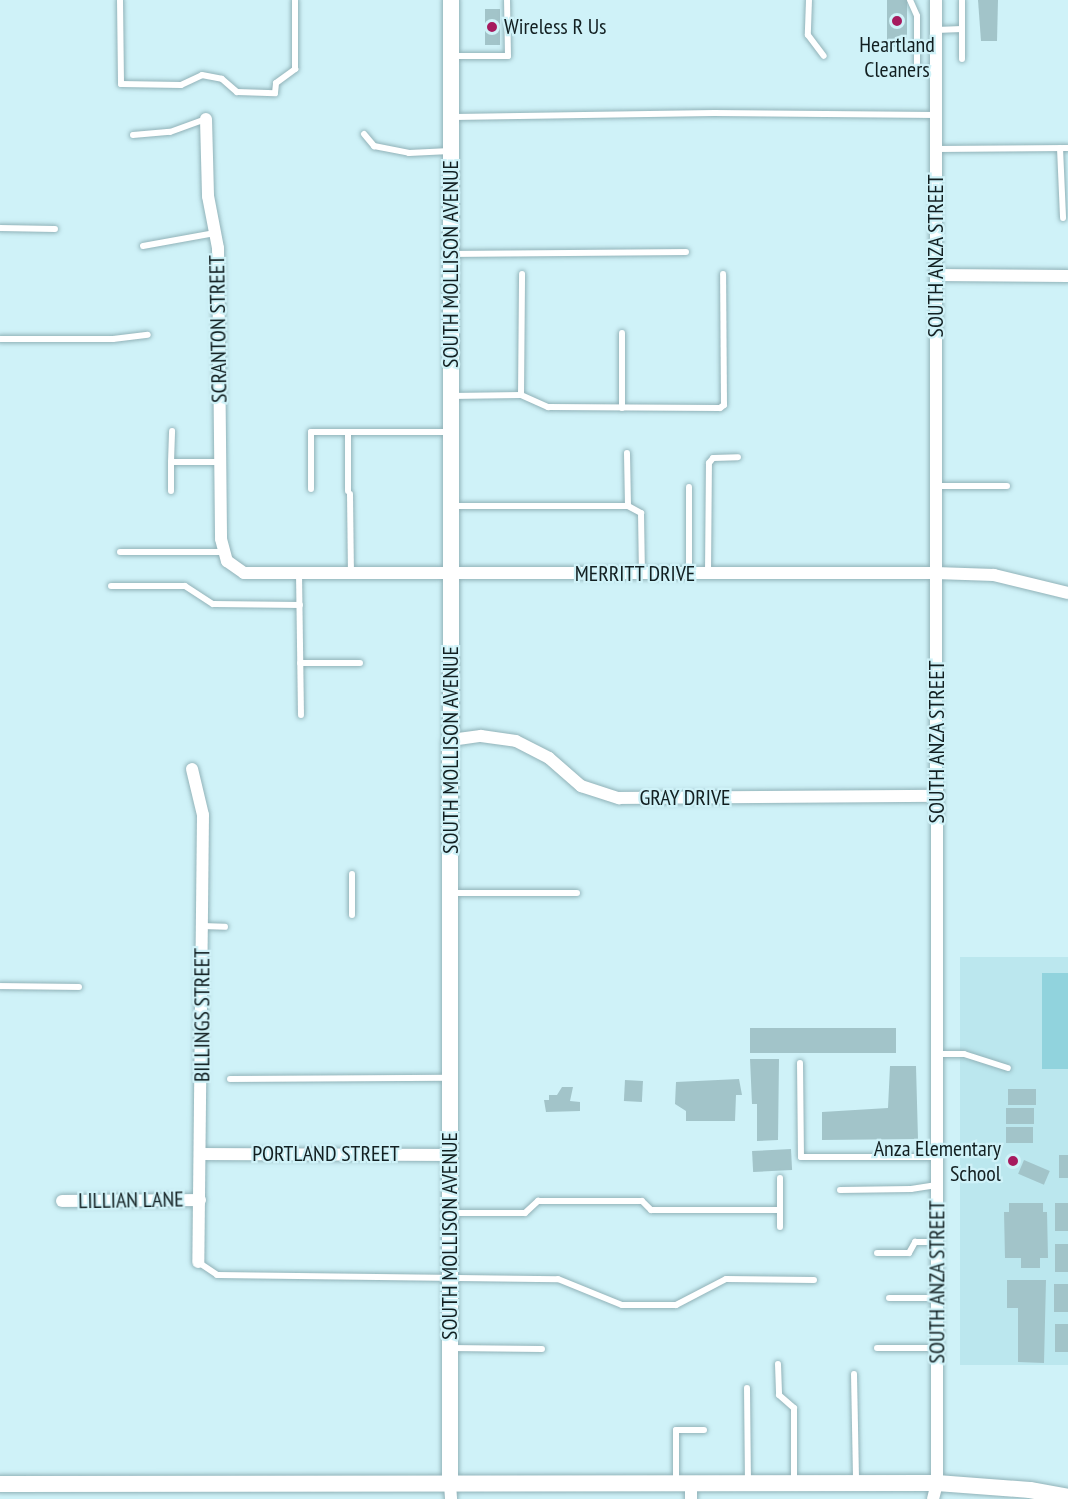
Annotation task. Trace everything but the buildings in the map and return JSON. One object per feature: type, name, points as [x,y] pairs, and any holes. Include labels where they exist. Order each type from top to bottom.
[{"type":"main road","name":"SOUTH MOLLISON AVENUE","points":[[451,0],[451,1492]]},
{"type":"main road","points":[[0,1484],[451,1492],[686,1489],[748,1484],[856,1483],[935,1491],[1030,1490],[1068,1497]]},
{"type":"street","name":"SOUTH ANZA STREET","points":[[935,1491],[937,1347],[936,0]]},
{"type":"street","name":"SCRANTON STREET","points":[[206,119],[208,196],[215,232],[221,546]]},
{"type":"street","points":[[936,275],[1068,276]]},
{"type":"street","name":"MERRITT DRIVE","points":[[221,546],[244,573],[936,573],[994,575],[1068,593]]},
{"type":"street","name":"GRAY DRIVE","points":[[451,740],[493,737],[516,741],[538,751],[581,786],[619,798],[937,796]]},
{"type":"street","name":"BILLINGS STREET","points":[[192,769],[203,815],[202,1154],[198,1262]]},
{"type":"street","name":"PORTLAND STREET","points":[[202,1154],[450,1155]]},
{"type":"street","name":"LILLIAN LANE","points":[[62,1201],[200,1200]]},
{"type":"lane","points":[[120,0],[121,84],[181,85],[202,75],[222,79],[237,92],[275,93],[276,83],[295,69],[295,0]]},
{"type":"lane","points":[[451,56],[508,56],[507,0]]},
{"type":"lane","points":[[809,0],[808,35],[824,57]]},
{"type":"lane","points":[[910,0],[917,16],[917,70],[936,70]]},
{"type":"lane","points":[[962,0],[962,59]]},
{"type":"lane","points":[[917,16],[936,16]]},
{"type":"lane","points":[[936,30],[962,29]]},
{"type":"lane","points":[[451,117],[714,113],[936,115]]},
{"type":"lane","points":[[133,135],[170,132],[206,119]]},
{"type":"lane","points":[[364,134],[374,146],[409,153],[451,151]]},
{"type":"lane","points":[[1060,148],[1064,218]]},
{"type":"lane","points":[[936,149],[1068,148]]},
{"type":"lane","points":[[0,228],[55,229]]},
{"type":"lane","points":[[143,246],[215,232]]},
{"type":"lane","points":[[451,254],[686,252]]},
{"type":"lane","points":[[521,395],[522,274]]},
{"type":"lane","points":[[451,396],[521,395],[548,407],[716,409],[724,405],[723,274]]},
{"type":"lane","points":[[622,333],[622,408]]},
{"type":"lane","points":[[0,339],[113,339],[148,335]]},
{"type":"lane","points":[[171,491],[172,431]]},
{"type":"lane","points":[[311,489],[311,432],[451,432]]},
{"type":"lane","points":[[348,432],[351,574]]},
{"type":"lane","points":[[627,453],[628,506]]},
{"type":"lane","points":[[708,574],[709,463],[713,458],[738,457]]},
{"type":"lane","points":[[171,462],[221,462]]},
{"type":"lane","points":[[937,486],[1007,486]]},
{"type":"lane","points":[[689,487],[690,574]]},
{"type":"lane","points":[[451,506],[628,506],[641,513],[642,574]]},
{"type":"lane","points":[[120,552],[221,546]]},
{"type":"lane","points":[[299,573],[301,715]]},
{"type":"lane","points":[[111,586],[185,586],[213,604],[300,605]]},
{"type":"lane","points":[[300,663],[360,663]]},
{"type":"lane","points":[[352,874],[352,915]]},
{"type":"lane","points":[[450,893],[578,893]]},
{"type":"lane","points":[[202,926],[225,927]]},
{"type":"lane","points":[[0,986],[79,987]]},
{"type":"lane","points":[[937,1054],[964,1054],[1008,1068]]},
{"type":"lane","points":[[800,1063],[801,1157],[937,1157]]},
{"type":"lane","points":[[230,1079],[450,1078]]},
{"type":"lane","points":[[780,1178],[780,1227]]},
{"type":"lane","points":[[840,1190],[911,1190],[937,1185]]},
{"type":"lane","points":[[450,1213],[525,1213],[538,1201],[642,1201],[651,1210],[780,1210]]},
{"type":"lane","points":[[877,1253],[909,1253],[915,1242],[937,1242]]},
{"type":"lane","points":[[198,1262],[217,1275],[450,1275],[468,1281],[558,1279],[622,1305],[676,1305],[726,1280],[814,1280]]},
{"type":"lane","points":[[889,1298],[937,1298]]},
{"type":"lane","points":[[877,1348],[937,1347]]},
{"type":"lane","points":[[450,1348],[542,1348]]},
{"type":"lane","points":[[778,1364],[779,1395],[794,1408],[794,1484]]},
{"type":"lane","points":[[854,1374],[856,1483]]},
{"type":"lane","points":[[747,1389],[748,1484]]},
{"type":"lane","points":[[686,1489],[676,1430],[704,1430]]},
{"type":"shaded area","name":"Anza Elementary School","points":[[960,957],[1068,957],[1068,1365],[960,1365]]},
{"type":"shaded area","points":[[1042,973],[1068,973],[1068,1069],[1042,1069]]},
{"type":"place","name":"Heartland Cleaners","points":[[897,21]]},
{"type":"place","name":"Wireless R Us","points":[[492,27]]},
{"type":"place","name":"Anza Elementary School","points":[[1013,1161]]}]
